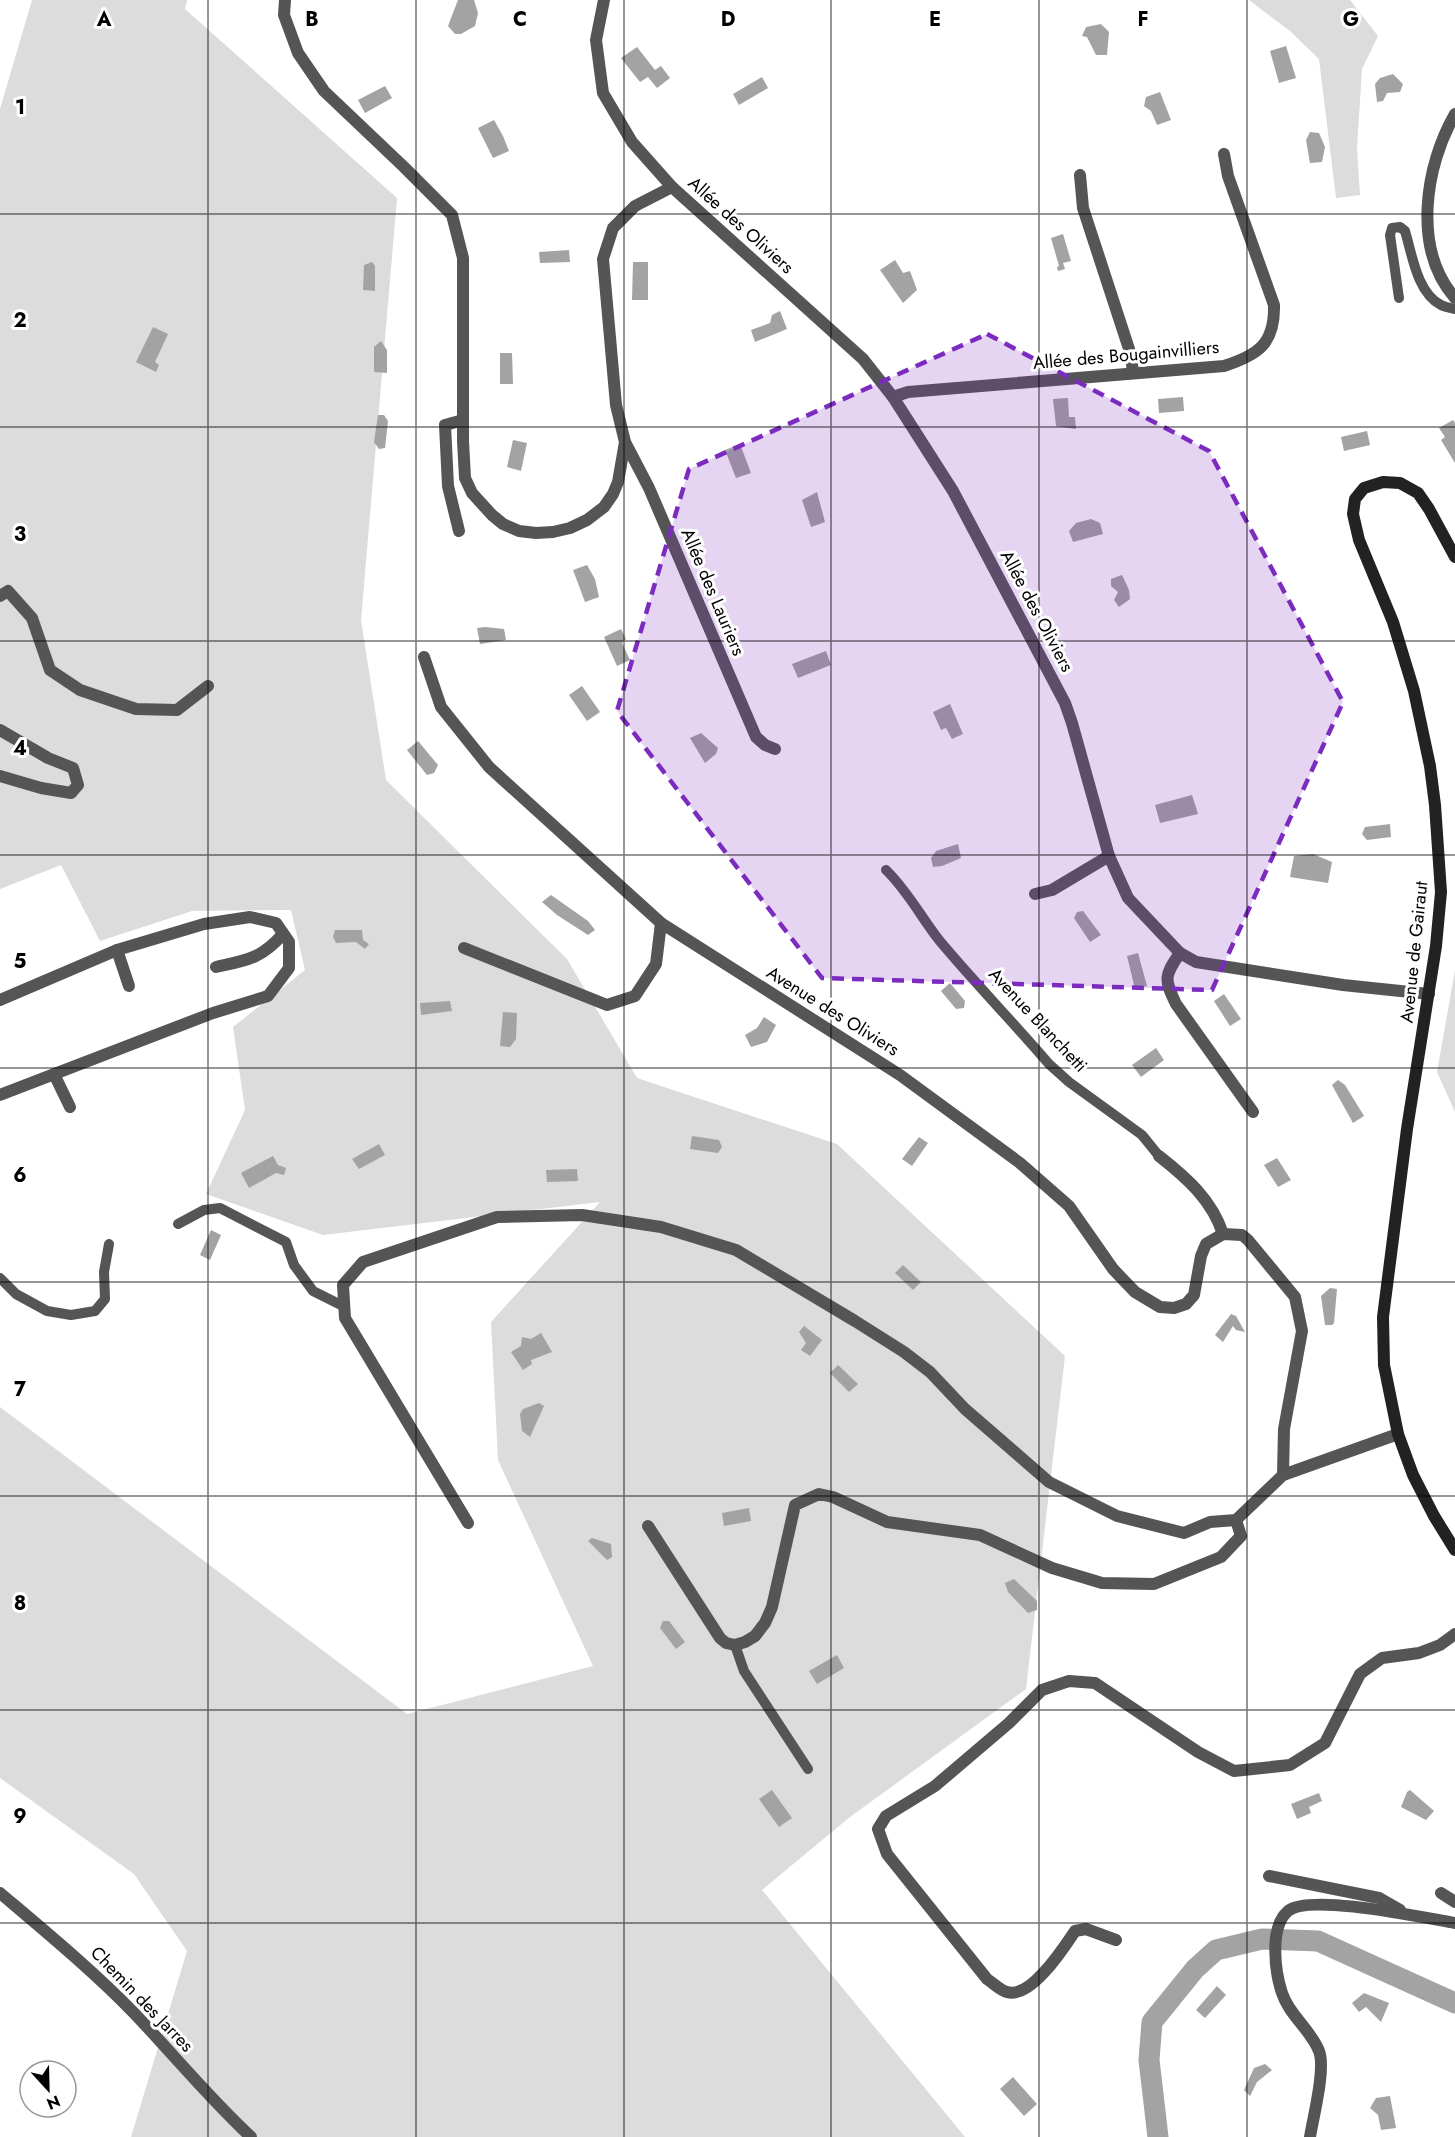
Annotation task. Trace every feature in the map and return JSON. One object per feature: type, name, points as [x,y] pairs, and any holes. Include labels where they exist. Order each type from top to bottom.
[{"type":"street","name":"Allée des Oliviers","points":[[285,0],[284,15],[298,53],[324,92],[452,215],[463,258],[465,478],[472,493],[492,515],[503,524],[519,531],[553,532],[570,528],[587,520],[604,507],[613,494],[618,482],[625,442],[616,405],[603,259],[613,228],[635,206],[672,187],[863,359],[893,397],[953,491],[1065,703],[1109,856],[1128,898],[1179,953],[1196,962],[1343,985],[1429,994]]},
{"type":"street","points":[[604,0],[596,40],[603,93],[632,142],[672,187]]},
{"type":"street","points":[[1455,114],[1446,130],[1433,168],[1428,242],[1442,279],[1455,298]]},
{"type":"street","name":"Allée des Bougainvilliers","points":[[893,397],[908,392],[1224,366],[1245,359],[1263,348],[1274,320],[1274,305],[1228,177],[1224,153]]},
{"type":"street","points":[[1080,175],[1083,208],[1131,355],[1133,373]]},
{"type":"street","points":[[459,531],[448,486],[445,425],[463,420]]},
{"type":"street","name":"Allée des Lauriers","points":[[625,442],[649,488],[756,736],[765,745],[775,749]]},
{"type":"street","name":"Avenue de Gairaut","points":[[1455,557],[1418,493],[1400,483],[1383,483],[1364,488],[1355,499],[1353,514],[1359,540],[1393,622],[1414,691],[1430,766],[1441,892],[1436,946],[1407,1129],[1383,1317],[1384,1365],[1398,1434],[1423,1495],[1455,1550]]},
{"type":"street","points":[[0,596],[8,591],[32,618],[50,670],[80,690],[136,709],[177,710],[208,686]]},
{"type":"street","name":"Avenue des Oliviers","points":[[424,657],[441,707],[489,767],[661,923],[900,1075],[1020,1163],[1069,1206],[1113,1269],[1135,1292],[1160,1307],[1174,1308],[1186,1304],[1194,1295],[1201,1256],[1206,1244],[1223,1234]]},
{"type":"street","points":[[0,729],[48,758],[73,768],[78,785],[70,793],[41,788],[0,776]]},
{"type":"street","points":[[1035,894],[1052,890],[1109,856]]},
{"type":"street","points":[[0,1000],[117,950],[204,924],[250,917],[276,923],[289,942],[289,968],[268,996],[213,1013],[0,1095]]},
{"type":"street","points":[[464,948],[607,1005],[635,996],[656,964],[661,923]]},
{"type":"street","points":[[216,967],[247,960],[270,948],[283,934]]},
{"type":"street","points":[[117,950],[129,986]]},
{"type":"street","points":[[1179,953],[1168,969],[1167,985],[1176,1004],[1253,1112]]},
{"type":"street","points":[[54,1074],[70,1107]]},
{"type":"street","name":"Avenue Blanchetti","points":[[1160,1156],[1187,1179],[1210,1206],[1223,1234]]},
{"type":"street","points":[[468,1523],[345,1318],[343,1285],[363,1262],[497,1217],[582,1215],[661,1227],[736,1250],[904,1352],[930,1372],[965,1409],[1049,1482],[1117,1516],[1184,1533],[1210,1522],[1236,1520],[1283,1475],[1398,1434]]},
{"type":"street","points":[[1223,1234],[1242,1235],[1295,1297],[1302,1331],[1284,1429],[1283,1475]]},
{"type":"street","points":[[648,1526],[720,1638],[726,1643],[735,1645],[755,1636],[765,1623],[772,1607],[795,1505],[819,1494],[833,1497],[887,1522],[980,1535],[1052,1568],[1102,1583],[1154,1584],[1221,1557],[1241,1536],[1236,1520]]},
{"type":"street","points":[[1116,1940],[1086,1929],[1075,1931],[1058,1956],[1031,1986],[1020,1991],[1007,1992],[987,1979],[887,1854],[878,1829],[886,1816],[935,1786],[1009,1723],[1042,1690],[1069,1681],[1095,1683],[1198,1752],[1234,1771],[1290,1765],[1325,1743],[1360,1674],[1382,1658],[1419,1653],[1440,1645],[1455,1634]]},
{"type":"street","points":[[1269,1876],[1379,1898],[1409,1915]]},
{"type":"street","name":"Chemin des Jarres","points":[[0,1893],[85,1965],[134,2013],[221,2108],[251,2137]]},
{"type":"street","points":[[1441,1893],[1455,1902]]},
{"type":"street","points":[[1310,2137],[1321,2070],[1320,2052],[1282,1996],[1275,1964],[1277,1927],[1289,1910],[1311,1904],[1363,1908],[1455,1923]]},
{"type":"lane","points":[[1399,298],[1390,235],[1392,228],[1400,226],[1405,231],[1419,279],[1431,297],[1440,304],[1455,309]]},
{"type":"lane","name":"Avenue Blanchetti","points":[[886,870],[896,879],[940,941],[1049,1064],[1069,1082],[1142,1135],[1160,1156]]},
{"type":"lane","points":[[178,1224],[204,1210],[220,1208],[286,1242],[294,1265],[313,1291],[343,1306]]},
{"type":"lane","points":[[0,1278],[16,1294],[47,1311],[71,1315],[95,1311],[105,1299],[104,1272],[109,1245]]},
{"type":"lane","points":[[735,1645],[744,1671],[808,1769]]},
{"type":"highlighted area","points":[[987,334],[1209,451],[1343,702],[1212,990],[822,978],[617,711],[689,469]]},
{"type":"shaded area","points":[[32,0],[187,0],[185,9],[397,198],[361,620],[386,780],[567,959],[637,1078],[837,1144],[1065,1356],[1026,1689],[850,1817],[762,1890],[965,2137],[131,2137],[187,1951],[134,1874],[0,1778],[0,1407],[407,1714],[593,1666],[498,1460],[491,1322],[600,1202],[323,1235],[206,1194],[245,1110],[233,1027],[305,970],[291,910],[192,911],[100,941],[61,865],[0,889],[0,109]]},
{"type":"shaded area","points":[[458,0],[474,0],[478,13],[475,26],[461,34],[455,34],[448,26]]},
{"type":"shaded area","points":[[1249,0],[1350,0],[1378,36],[1362,69],[1357,148],[1360,195],[1336,198],[1319,59],[1290,31]]},
{"type":"shaded area","points":[[1101,24],[1109,32],[1107,55],[1096,55],[1087,37],[1082,36],[1086,27]]},
{"type":"shaded area","points":[[1286,46],[1296,78],[1279,83],[1270,51]]},
{"type":"shaded area","points":[[637,47],[655,70],[661,66],[670,78],[657,88],[648,77],[640,82],[621,58]]},
{"type":"shaded area","points":[[1393,74],[1403,84],[1400,92],[1387,93],[1383,101],[1377,102],[1375,84],[1380,78]]},
{"type":"shaded area","points":[[762,77],[768,88],[739,105],[733,94]]},
{"type":"shaded area","points":[[385,86],[392,98],[365,113],[358,100]]},
{"type":"shaded area","points":[[1160,92],[1171,120],[1157,125],[1151,111],[1144,106],[1146,97]]},
{"type":"shaded area","points":[[494,120],[509,151],[493,158],[478,128]]},
{"type":"shaded area","points":[[1310,132],[1319,133],[1325,147],[1322,162],[1310,163],[1306,140]]},
{"type":"shaded area","points":[[1063,234],[1071,261],[1063,263],[1065,269],[1058,271],[1059,266],[1051,238]]},
{"type":"shaded area","points":[[569,250],[570,262],[540,263],[539,252]]},
{"type":"shaded area","points":[[895,260],[903,273],[910,271],[917,290],[903,303],[880,270]]},
{"type":"shaded area","points":[[372,262],[375,266],[375,291],[363,290],[364,265]]},
{"type":"shaded area","points":[[633,262],[648,262],[648,300],[632,300]]},
{"type":"shaded area","points":[[780,311],[787,329],[755,342],[751,330],[770,323],[772,315]]},
{"type":"shaded area","points":[[153,327],[168,334],[155,362],[159,365],[156,372],[136,362]]},
{"type":"shaded area","points":[[381,341],[387,350],[387,373],[374,372],[374,347]]},
{"type":"shaded area","points":[[500,353],[512,353],[513,384],[500,384]]},
{"type":"shaded area","points":[[1183,397],[1184,411],[1159,413],[1158,399]]},
{"type":"shaded area","points":[[1068,398],[1069,417],[1075,417],[1076,429],[1056,426],[1053,399]]},
{"type":"shaded area","points":[[378,415],[384,415],[388,421],[385,448],[379,449],[374,442]]},
{"type":"shaded area","points":[[1453,420],[1455,423],[1455,463],[1441,440],[1445,437],[1439,428]]},
{"type":"shaded area","points":[[1367,431],[1370,445],[1344,451],[1341,437]]},
{"type":"shaded area","points":[[513,440],[527,443],[521,471],[507,467]]},
{"type":"shaded area","points":[[740,444],[751,473],[736,478],[725,450]]},
{"type":"shaded area","points":[[817,492],[825,522],[811,527],[802,500]]},
{"type":"shaded area","points":[[1091,519],[1100,523],[1103,534],[1073,542],[1069,531],[1076,523]]},
{"type":"shaded area","points":[[587,565],[595,579],[599,597],[585,602],[573,570]]},
{"type":"shaded area","points":[[1122,575],[1129,590],[1130,599],[1119,607],[1114,600],[1118,592],[1111,586],[1111,579]]},
{"type":"shaded area","points":[[477,628],[504,629],[506,640],[480,644]]},
{"type":"shaded area","points":[[621,629],[626,639],[622,643],[630,660],[617,666],[604,637]]},
{"type":"shaded area","points":[[826,651],[831,665],[798,678],[792,664]]},
{"type":"shaded area","points":[[582,686],[600,712],[587,721],[569,695]]},
{"type":"shaded area","points":[[950,704],[963,734],[952,739],[946,728],[941,730],[933,712]]},
{"type":"shaded area","points":[[701,733],[718,748],[716,754],[705,763],[690,738]]},
{"type":"shaded area","points":[[418,741],[438,765],[434,773],[427,775],[407,750]]},
{"type":"shaded area","points":[[1192,795],[1198,814],[1160,823],[1155,805]]},
{"type":"shaded area","points":[[1390,824],[1391,837],[1367,840],[1362,834],[1365,827]]},
{"type":"shaded area","points":[[958,844],[961,858],[942,866],[933,867],[931,858],[936,851]]},
{"type":"shaded area","points":[[1313,854],[1332,862],[1328,883],[1290,877],[1294,856]]},
{"type":"shaded area","points":[[551,895],[588,921],[595,930],[588,935],[557,915],[542,902]]},
{"type":"shaded area","points":[[1083,911],[1101,935],[1090,942],[1074,918],[1077,912]]},
{"type":"shaded area","points":[[335,930],[362,930],[363,940],[369,944],[365,949],[356,942],[336,943],[333,937]]},
{"type":"shaded area","points":[[1138,953],[1147,986],[1135,989],[1127,956]]},
{"type":"shaded area","points":[[1455,970],[1455,1112],[1437,1072]]},
{"type":"shaded area","points":[[950,983],[965,1001],[964,1008],[956,1009],[941,991]]},
{"type":"shaded area","points":[[1224,994],[1241,1019],[1230,1026],[1214,1001]]},
{"type":"shaded area","points":[[450,1001],[452,1011],[421,1015],[420,1003]]},
{"type":"shaded area","points":[[503,1012],[517,1013],[516,1039],[510,1047],[500,1046]]},
{"type":"shaded area","points":[[764,1017],[776,1025],[767,1042],[751,1047],[745,1035],[757,1028]]},
{"type":"shaded area","points":[[1156,1048],[1164,1060],[1141,1077],[1132,1065]]},
{"type":"shaded area","points":[[1338,1080],[1345,1085],[1364,1116],[1353,1123],[1332,1085]]},
{"type":"shaded area","points":[[692,1136],[719,1140],[722,1147],[718,1153],[690,1149]]},
{"type":"shaded area","points":[[919,1137],[928,1143],[912,1166],[902,1159]]},
{"type":"shaded area","points":[[379,1144],[385,1155],[359,1169],[352,1159]]},
{"type":"shaded area","points":[[273,1156],[278,1165],[286,1168],[284,1175],[276,1173],[249,1188],[241,1173]]},
{"type":"shaded area","points":[[1277,1158],[1291,1180],[1278,1187],[1264,1165]]},
{"type":"shaded area","points":[[577,1169],[578,1181],[547,1182],[546,1170]]},
{"type":"shaded area","points":[[211,1230],[221,1235],[210,1260],[200,1255]]},
{"type":"shaded area","points":[[903,1265],[921,1282],[913,1290],[895,1273]]},
{"type":"shaded area","points":[[1330,1288],[1337,1289],[1334,1323],[1325,1325],[1321,1296]]},
{"type":"shaded area","points":[[1231,1314],[1236,1316],[1245,1332],[1236,1330],[1233,1326],[1223,1342],[1215,1335]]},
{"type":"shaded area","points":[[804,1326],[822,1340],[810,1356],[801,1350],[806,1343],[799,1332]]},
{"type":"shaded area","points":[[541,1333],[552,1352],[531,1360],[532,1364],[523,1370],[511,1352],[521,1346],[522,1337],[531,1339]]},
{"type":"shaded area","points":[[838,1365],[858,1384],[849,1392],[830,1373]]},
{"type":"shaded area","points":[[539,1403],[544,1406],[530,1437],[522,1431],[520,1414],[523,1409]]},
{"type":"shaded area","points":[[749,1508],[751,1521],[724,1526],[722,1513]]},
{"type":"shaded area","points":[[592,1538],[611,1544],[612,1557],[607,1560],[588,1541]]},
{"type":"shaded area","points":[[1014,1579],[1037,1601],[1037,1610],[1028,1613],[1008,1592],[1005,1583]]},
{"type":"shaded area","points":[[663,1621],[669,1621],[685,1642],[676,1649],[660,1628]]},
{"type":"shaded area","points":[[837,1655],[844,1668],[817,1684],[809,1671]]},
{"type":"shaded area","points":[[772,1790],[792,1818],[779,1827],[759,1799]]},
{"type":"shaded area","points":[[1410,1790],[1434,1811],[1426,1820],[1401,1807]]},
{"type":"shaded area","points":[[1319,1793],[1322,1801],[1309,1807],[1311,1813],[1297,1819],[1291,1804]]},
{"type":"shaded area","points":[[1217,1986],[1226,1995],[1205,2018],[1196,2010]]},
{"type":"shaded area","points":[[1364,1993],[1389,2003],[1381,2022],[1366,2007],[1359,2012],[1352,2003]]},
{"type":"shaded area","points":[[1265,2064],[1272,2070],[1257,2082],[1250,2096],[1244,2090],[1254,2068]]},
{"type":"shaded area","points":[[1013,2077],[1037,2104],[1024,2116],[1000,2089]]},
{"type":"shaded area","points":[[1390,2096],[1396,2128],[1381,2130],[1378,2115],[1370,2108],[1376,2098]]},
{"type":"waterway","points":[[1158,2137],[1149,2060],[1152,2022],[1195,1969],[1216,1950],[1262,1939],[1318,1941],[1455,2003]]}]
